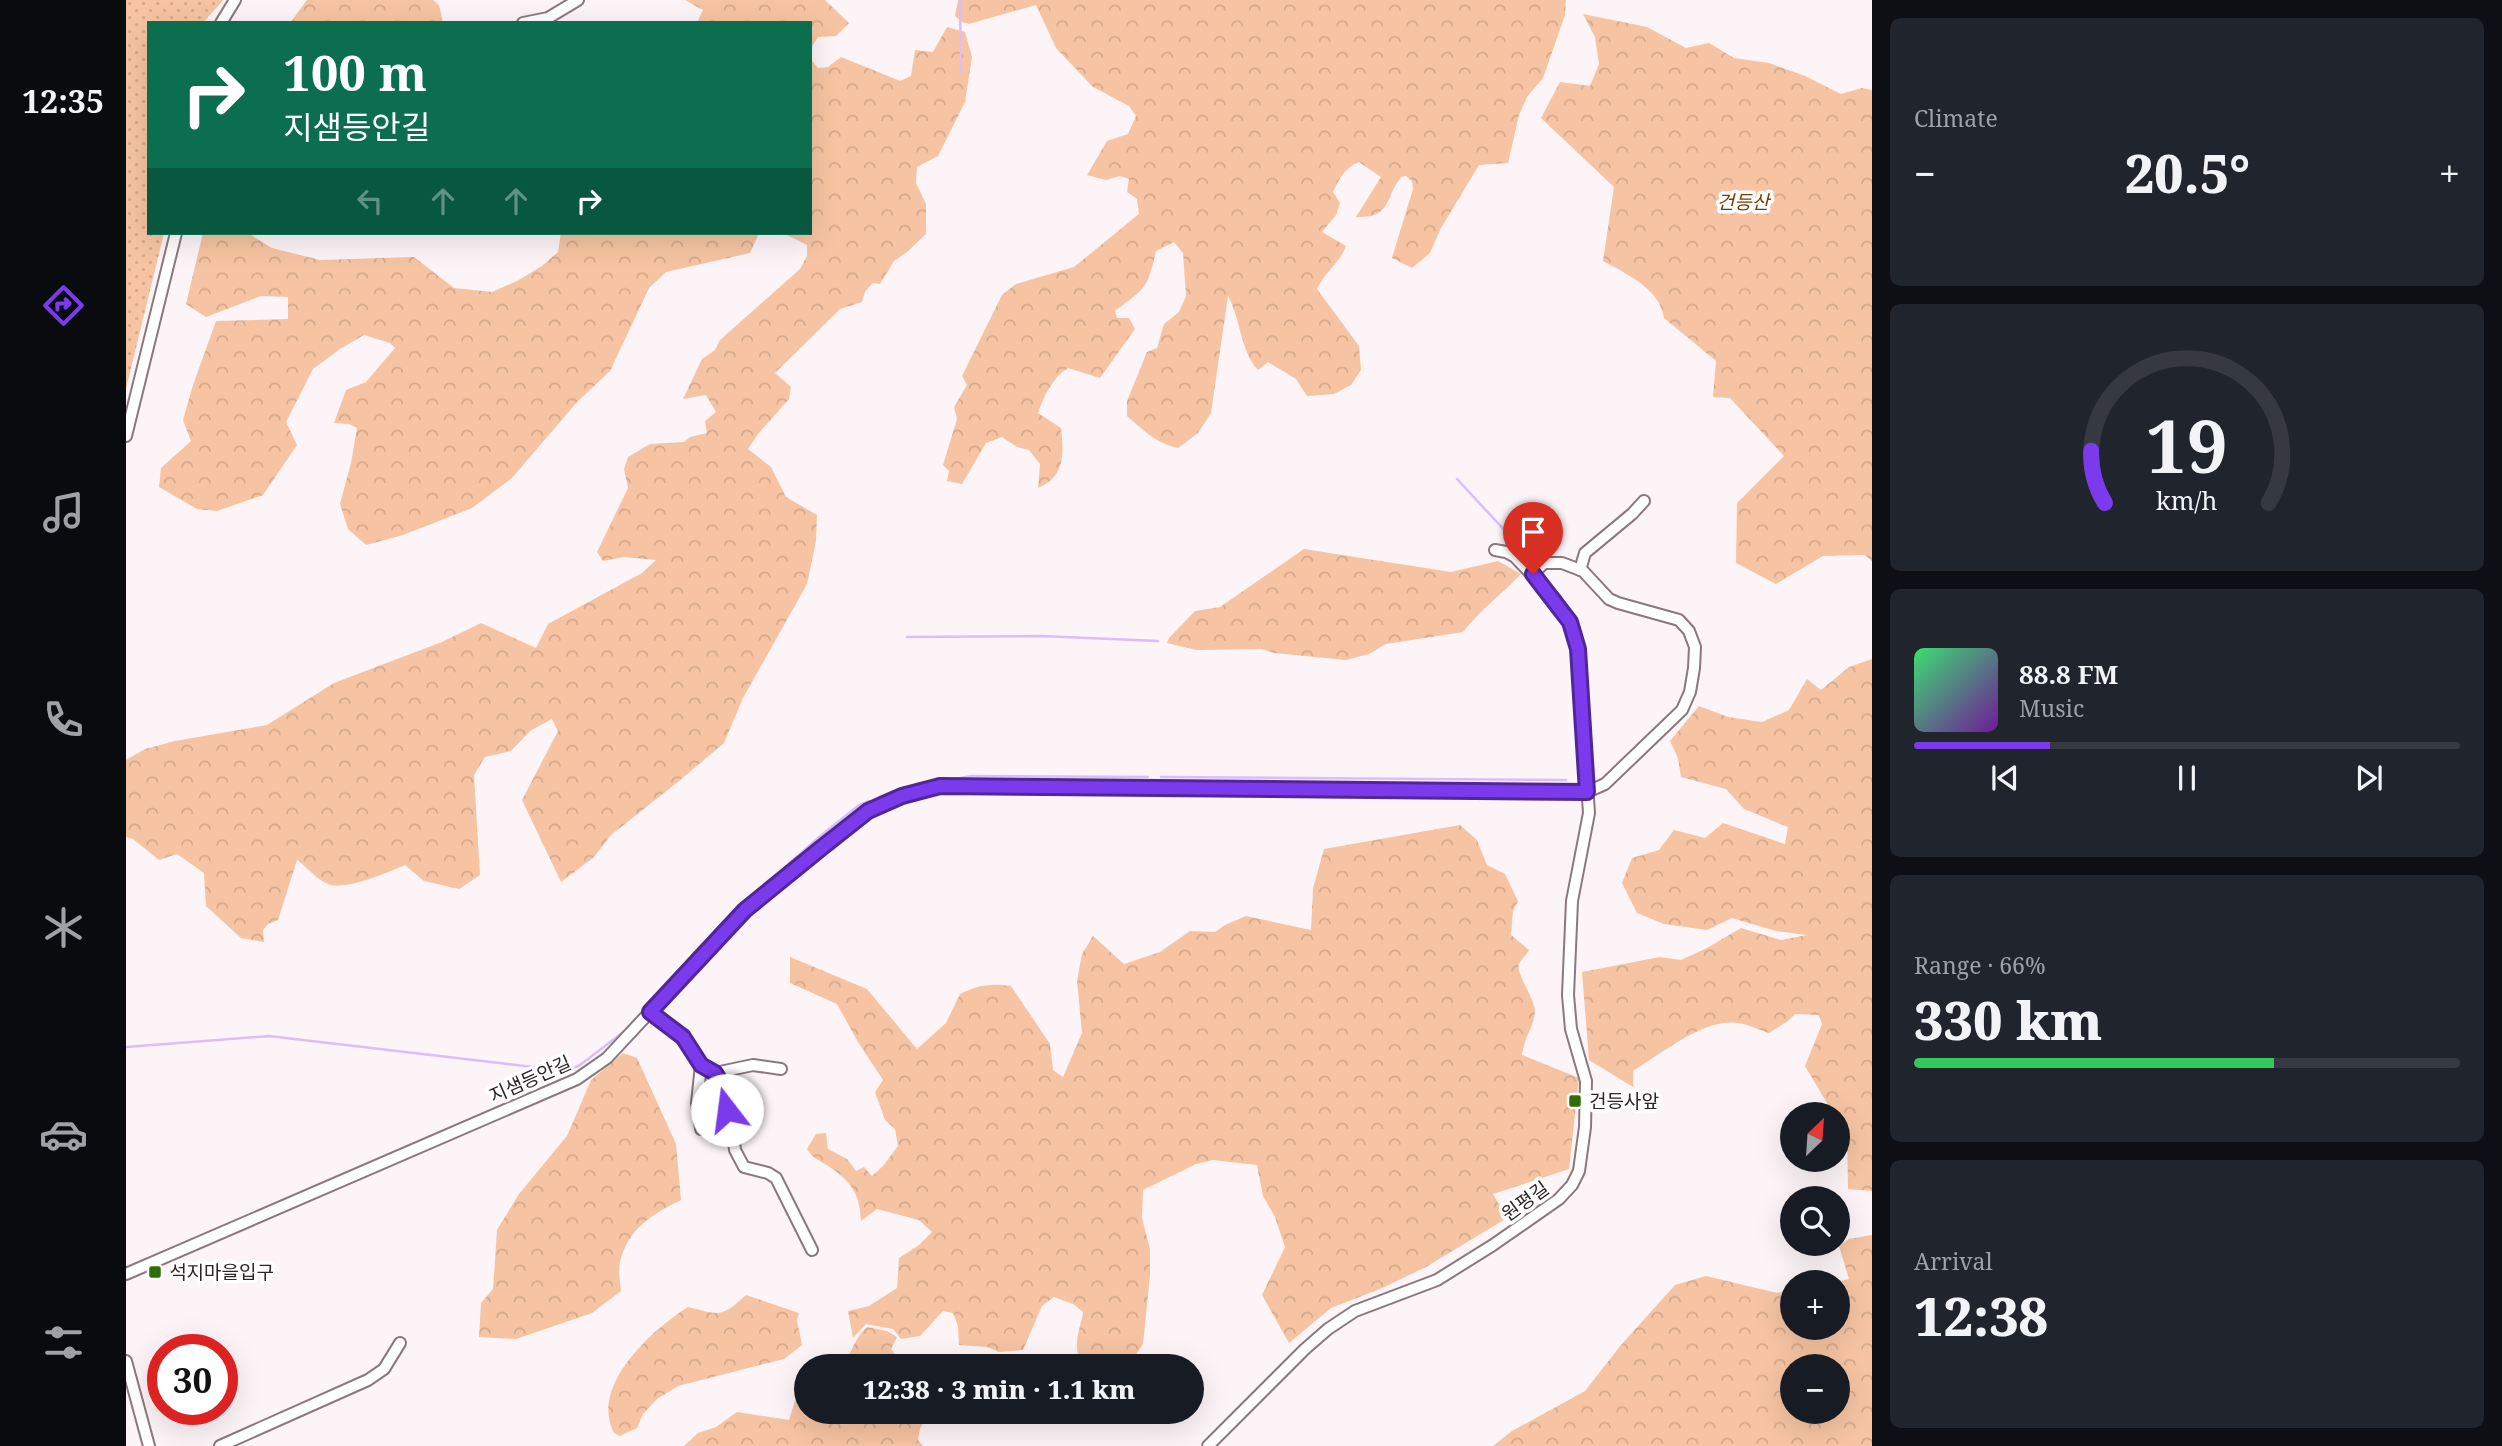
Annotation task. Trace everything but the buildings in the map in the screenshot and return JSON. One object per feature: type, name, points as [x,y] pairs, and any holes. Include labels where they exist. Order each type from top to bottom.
[{"type":"street","points":[[222,21],[234,0]]},
{"type":"street","points":[[533,21],[548,18],[578,0]]},
{"type":"street","points":[[126,436],[176,235]]},
{"type":"street","points":[[1580,570],[1585,553],[1644,501]]},
{"type":"street","points":[[1495,550],[1516,557],[1533,574],[1570,622],[1578,649],[1587,792],[1605,784],[1682,710],[1690,692],[1695,647],[1689,631],[1679,620],[1609,599],[1580,570],[1562,563],[1544,563],[1533,574]]},
{"type":"street","name":"지샘등안길","points":[[126,1274],[577,1079],[607,1058],[745,910],[868,811],[902,796],[940,786],[1587,792]]},
{"type":"street","name":"원평길","points":[[1208,1446],[1328,1329],[1355,1311],[1437,1280],[1559,1199],[1572,1185],[1581,1160],[1586,1081],[1571,1029],[1568,995],[1572,901],[1589,813],[1587,792]]},
{"type":"street","points":[[650,1012],[683,1037],[701,1065],[715,1073],[720,1081],[733,1131],[735,1150],[744,1167],[768,1173],[776,1178],[812,1250]]},
{"type":"street","points":[[701,1065],[697,1103],[701,1129]]},
{"type":"street","points":[[715,1073],[753,1065],[781,1069]]},
{"type":"street","points":[[220,1446],[368,1380],[384,1368],[400,1343]]},
{"type":"street","points":[[126,1361],[149,1446]]},
{"type":"green space","points":[[126,0],[223,0],[205,21],[147,21],[147,235],[164,235],[126,389]]},
{"type":"green space","points":[[307,0],[433,0],[439,5],[443,21],[291,21]]},
{"type":"green space","points":[[685,0],[825,0],[849,23],[836,36],[818,37],[812,47],[812,21],[698,21],[703,10]]},
{"type":"green space","points":[[958,0],[1566,0],[1565,15],[1543,78],[1527,97],[1519,115],[1508,163],[1479,165],[1441,228],[1430,253],[1412,268],[1392,258],[1413,189],[1412,181],[1406,176],[1401,177],[1382,211],[1356,217],[1381,177],[1359,162],[1346,170],[1338,183],[1333,192],[1340,203],[1336,215],[1322,232],[1346,246],[1317,289],[1359,346],[1361,370],[1351,385],[1334,394],[1307,396],[1296,379],[1268,362],[1258,370],[1244,344],[1228,296],[1211,413],[1198,433],[1178,448],[1145,432],[1127,416],[1127,401],[1147,352],[1157,348],[1164,324],[1179,312],[1186,296],[1183,253],[1174,242],[1156,251],[1144,287],[1115,311],[1117,318],[1129,318],[1135,329],[1100,378],[1068,368],[1049,388],[1038,413],[1061,428],[1062,456],[1061,464],[1053,478],[1038,488],[1040,464],[1029,450],[1017,447],[1002,437],[986,443],[962,484],[947,481],[949,471],[943,465],[957,419],[954,407],[967,385],[962,376],[1002,295],[1016,284],[1074,267],[1139,214],[1137,199],[1127,192],[1129,179],[1120,176],[1106,180],[1087,175],[1107,141],[1128,134],[1136,116],[1129,106],[1093,87],[1056,48],[1036,5],[969,24],[955,16]]},
{"type":"green space","name":"건등산","points":[[1583,14],[1647,27],[1686,48],[1709,43],[1734,58],[1769,63],[1805,76],[1841,94],[1862,88],[1872,90],[1872,561],[1865,555],[1823,556],[1776,584],[1736,563],[1737,503],[1784,456],[1730,398],[1713,397],[1716,361],[1664,318],[1656,299],[1649,291],[1632,277],[1603,261],[1614,187],[1541,118],[1560,82],[1590,86],[1599,64],[1595,37]]},
{"type":"green space","points":[[947,27],[965,32],[972,57],[965,102],[938,156],[917,167],[916,183],[926,204],[926,234],[894,261],[880,284],[873,283],[865,291],[862,302],[840,309],[775,373],[791,387],[789,399],[748,449],[771,467],[786,497],[817,515],[816,541],[807,584],[743,698],[724,743],[611,835],[593,858],[561,882],[522,800],[558,731],[552,719],[530,731],[511,751],[485,757],[474,775],[480,875],[459,889],[424,881],[405,865],[367,880],[336,885],[320,879],[297,860],[278,920],[268,924],[263,930],[264,942],[241,938],[206,906],[204,873],[177,854],[159,860],[133,839],[126,837],[126,760],[145,749],[267,725],[334,683],[442,642],[481,623],[536,648],[548,624],[642,573],[656,560],[624,557],[603,561],[597,552],[628,488],[624,469],[628,457],[650,444],[684,442],[690,437],[707,433],[705,421],[716,412],[706,395],[683,399],[702,359],[715,350],[720,340],[800,269],[807,256],[807,245],[787,235],[812,235],[812,60],[818,68],[828,67],[841,57],[900,81],[911,76],[915,50],[933,52]]},
{"type":"green space","points":[[203,235],[251,235],[272,248],[320,260],[414,257],[454,288],[492,292],[542,266],[558,252],[561,235],[758,235],[750,253],[666,272],[649,288],[610,371],[577,402],[512,478],[472,508],[403,535],[366,545],[348,529],[340,504],[357,428],[349,424],[334,423],[346,390],[366,382],[395,348],[390,343],[364,335],[313,369],[286,422],[297,445],[263,495],[217,511],[197,509],[159,487],[161,468],[191,441],[183,420],[216,321],[288,319],[288,297],[261,296],[206,317],[186,304]]},
{"type":"green space","points":[[1304,549],[1451,572],[1498,561],[1521,574],[1463,632],[1386,644],[1369,654],[1346,660],[1274,653],[1262,649],[1196,650],[1167,643],[1195,611],[1220,607]]},
{"type":"green space","points":[[1872,659],[1872,1191],[1850,1189],[1848,1186],[1850,1102],[1826,1102],[1805,1066],[1822,1024],[1819,1015],[1795,1014],[1769,1033],[1737,1023],[1711,1026],[1683,1039],[1633,1071],[1633,1087],[1589,1060],[1582,972],[1660,957],[1681,960],[1741,928],[1781,940],[1807,935],[1776,931],[1732,918],[1707,930],[1664,924],[1637,913],[1622,883],[1632,858],[1659,850],[1674,830],[1705,838],[1723,823],[1785,844],[1788,827],[1744,809],[1726,789],[1681,777],[1678,758],[1670,741],[1699,706],[1728,717],[1762,722],[1789,710],[1807,679],[1821,690],[1849,667]]},
{"type":"green space","points":[[1460,825],[1477,840],[1487,865],[1505,874],[1518,901],[1513,911],[1511,935],[1529,950],[1519,968],[1535,1012],[1522,1055],[1579,1078],[1569,1169],[1493,1194],[1507,1218],[1426,1267],[1331,1308],[1289,1343],[1262,1295],[1285,1247],[1275,1217],[1263,1196],[1257,1165],[1213,1160],[1196,1164],[1143,1190],[1142,1218],[1150,1249],[1150,1275],[1143,1344],[1136,1354],[1078,1354],[1077,1339],[1083,1312],[1073,1304],[1054,1297],[1042,1306],[1023,1350],[999,1352],[987,1347],[959,1345],[958,1326],[953,1313],[943,1311],[920,1336],[901,1339],[893,1329],[866,1324],[853,1338],[848,1311],[869,1306],[897,1288],[899,1258],[919,1245],[932,1232],[919,1220],[877,1209],[861,1221],[859,1203],[853,1189],[807,1149],[816,1134],[826,1133],[828,1149],[847,1159],[856,1171],[864,1167],[872,1176],[898,1146],[895,1129],[885,1120],[875,1092],[883,1080],[837,1004],[790,983],[790,957],[867,989],[917,1049],[946,1023],[960,994],[985,986],[1011,986],[1050,1044],[1053,1070],[1063,1077],[1082,1033],[1077,981],[1082,954],[1093,936],[1124,964],[1160,952],[1190,931],[1215,932],[1246,916],[1311,930],[1313,888],[1324,849]]},
{"type":"green space","points":[[623,1053],[637,1058],[676,1144],[681,1200],[651,1217],[635,1232],[620,1262],[621,1291],[592,1313],[516,1339],[479,1337],[481,1303],[493,1289],[497,1230],[519,1194],[567,1136],[591,1080]]},
{"type":"green space","points":[[1872,1235],[1872,1446],[1493,1446],[1512,1431],[1585,1391],[1621,1345],[1675,1285],[1706,1276],[1780,1292],[1780,1340],[1850,1340],[1850,1270],[1846,1270],[1842,1256],[1850,1256],[1850,1239]]},
{"type":"green space","points":[[746,1295],[799,1313],[797,1320],[802,1345],[784,1359],[678,1386],[657,1399],[643,1414],[637,1428],[620,1436],[614,1433],[609,1415],[610,1397],[617,1378],[643,1344],[688,1307],[720,1313],[731,1308]]},
{"type":"green space","points":[[867,1327],[887,1331],[897,1337],[891,1349],[895,1354],[850,1354]]},
{"type":"green space","points":[[794,1404],[794,1424],[922,1424],[918,1440],[923,1446],[684,1446],[698,1433],[716,1427],[737,1412],[789,1420]]},
{"type":"waterway","points":[[960,0],[961,72]]},
{"type":"waterway","points":[[1457,479],[1508,534]]},
{"type":"waterway","points":[[907,637],[1041,636],[1158,641]]},
{"type":"waterway","points":[[942,781],[972,776],[1148,777]]},
{"type":"waterway","points":[[1161,777],[1566,780]]},
{"type":"waterway","points":[[879,797],[902,788],[935,782]]},
{"type":"waterway","points":[[637,1018],[720,925],[819,837],[859,805],[869,801]]},
{"type":"waterway","points":[[126,1047],[269,1036],[567,1071],[580,1065],[626,1030]]},
{"type":"place","name":"건등사앞","points":[[1575,1101]]},
{"type":"place","name":"석지마을입구","points":[[155,1272]]},
{"type":"route","points":[[727,1110],[720,1081],[715,1073],[701,1065],[683,1037],[650,1012],[745,910],[868,811],[902,796],[940,786],[1587,792],[1578,649],[1570,622],[1555,599],[1533,574]]}]
